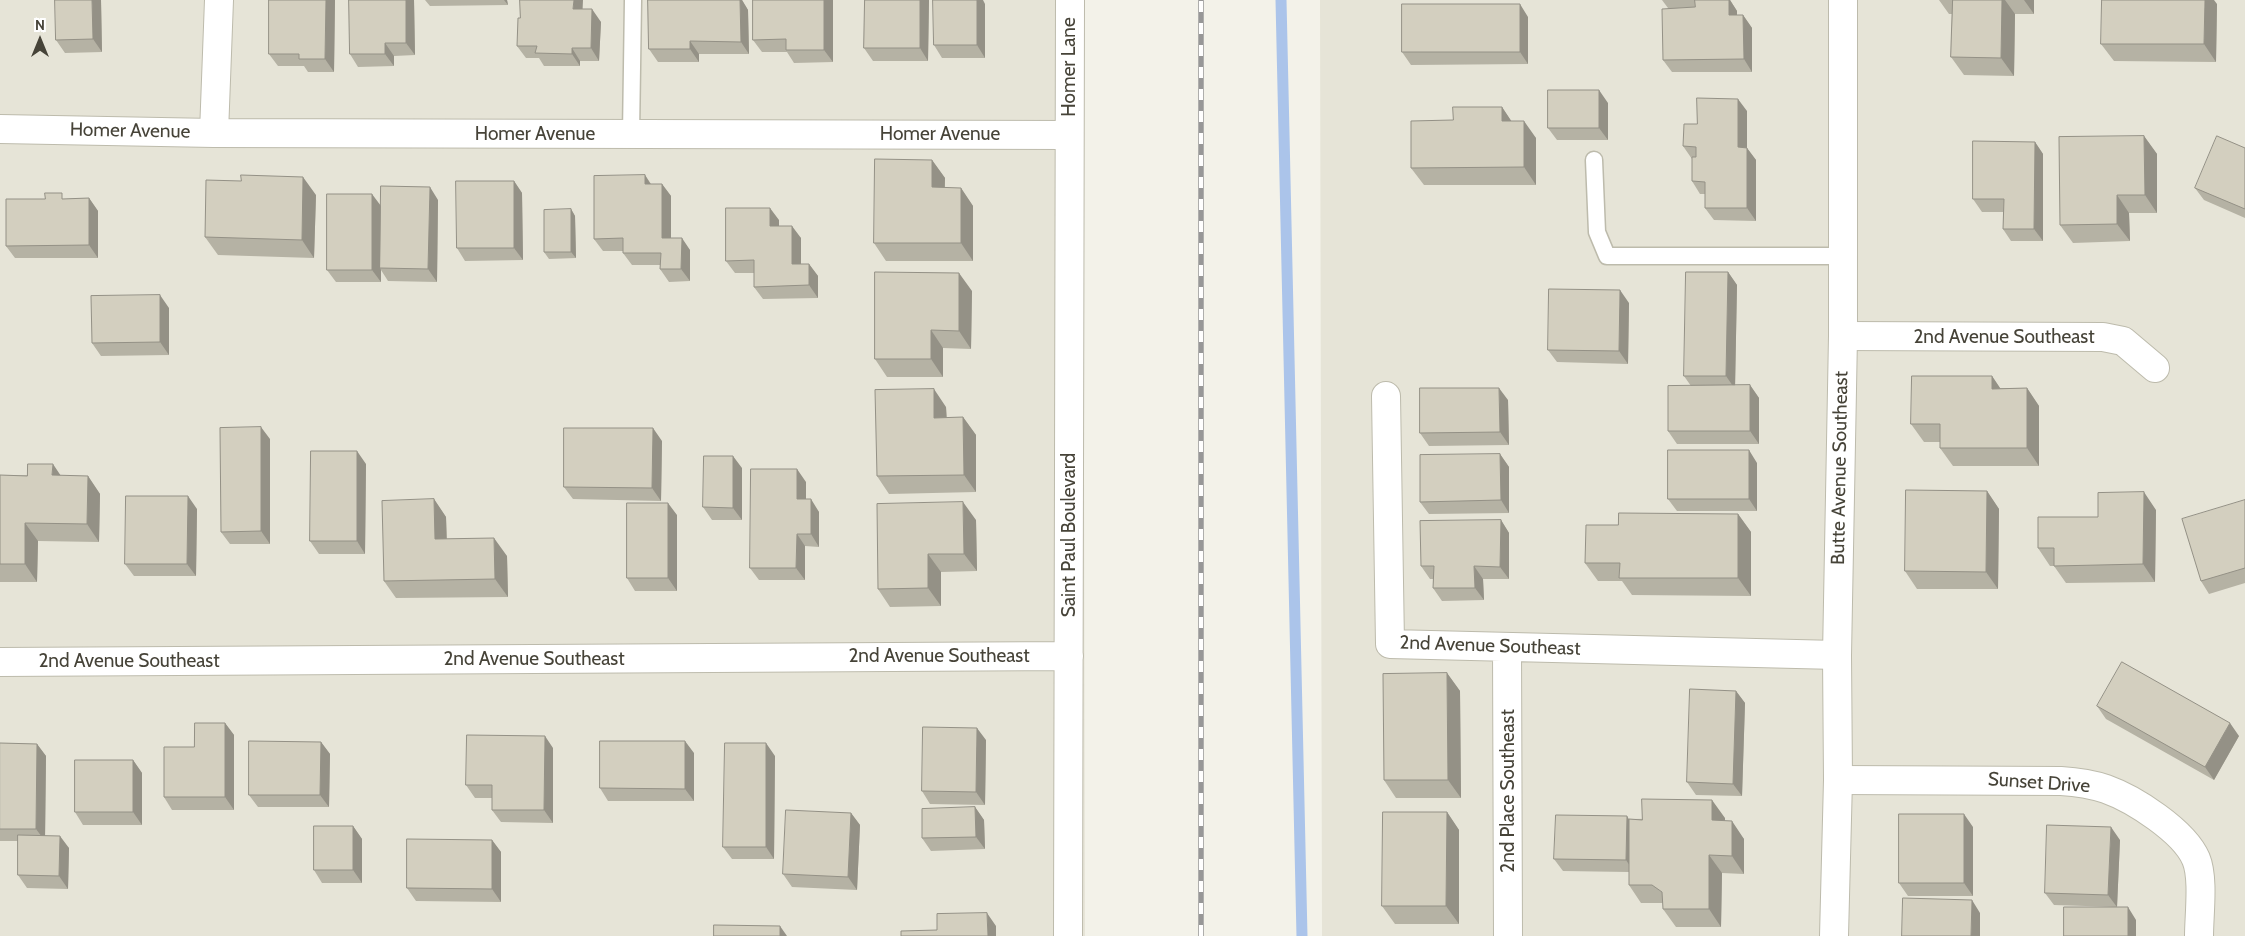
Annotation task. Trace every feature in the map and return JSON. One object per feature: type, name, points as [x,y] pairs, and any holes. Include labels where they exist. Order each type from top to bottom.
[{"type":"street","points":[[214,133],[219,0]]},
{"type":"street","name":"Homer Lane","points":[[1069,135],[1070,0]]},
{"type":"street","name":"Butte Avenue Southeast","points":[[1834,936],[1838,780],[1836,655],[1843,336],[1843,0]]},
{"type":"street","name":"Homer Avenue","points":[[0,129],[214,133],[1069,135]]},
{"type":"street","name":"Saint Paul Boulevard","points":[[1068,936],[1069,135]]},
{"type":"street","name":"2nd Avenue Southeast","points":[[1843,336],[2103,337],[2123,341],[2155,368]]},
{"type":"street","name":"2nd Avenue Southeast","points":[[1386,396],[1390,644],[1836,655]]},
{"type":"street","name":"2nd Place Southeast","points":[[1507,647],[1508,936]]},
{"type":"street","name":"2nd Avenue Southeast","points":[[0,662],[1068,656]]},
{"type":"street","name":"Sunset Drive","points":[[1838,780],[2053,780],[2082,783],[2120,795],[2172,828],[2186,842],[2196,859],[2199,872],[2199,936]]},
{"type":"lane","points":[[631,134],[633,0]]},
{"type":"lane","points":[[1594,160],[1597,232],[1607,256],[1843,256]]},
{"type":"shaded area","points":[[0,0],[1083,0],[1085,936],[0,936]]},
{"type":"shaded area","points":[[1320,0],[2245,0],[2245,936],[1322,936]]},
{"type":"building","points":[[55,0],[92,0],[93,39],[56,40]]},
{"type":"building","points":[[269,0],[326,0],[325,59],[299,59],[299,54],[269,54]]},
{"type":"building","points":[[349,0],[406,0],[406,43],[385,43],[385,54],[350,54]]},
{"type":"building","points":[[520,0],[574,0],[573,9],[592,9],[591,48],[572,48],[572,54],[535,53],[537,46],[517,46]]},
{"type":"building","points":[[648,0],[740,0],[741,42],[690,41],[690,49],[649,49]]},
{"type":"building","points":[[753,0],[824,0],[824,50],[786,50],[786,39],[753,40]]},
{"type":"building","points":[[865,0],[920,0],[920,48],[864,48]]},
{"type":"building","points":[[933,0],[977,0],[977,45],[934,45]]},
{"type":"building","points":[[1695,0],[1729,0],[1729,15],[1743,15],[1744,59],[1663,60],[1662,9],[1695,7]]},
{"type":"building","points":[[1953,0],[2002,0],[2001,58],[1951,57]]},
{"type":"building","points":[[2102,0],[2205,0],[2204,44],[2101,44]]},
{"type":"building","points":[[1402,4],[1520,4],[1520,52],[1402,52]]},
{"type":"building","points":[[1548,90],[1599,90],[1599,128],[1548,128]]},
{"type":"building","points":[[1697,98],[1738,99],[1738,147],[1747,148],[1747,208],[1705,208],[1705,182],[1692,181],[1692,157],[1696,157],[1696,147],[1683,146],[1684,124],[1697,124]]},
{"type":"building","points":[[1453,107],[1502,107],[1502,121],[1524,121],[1524,167],[1411,168],[1411,121],[1453,120]]},
{"type":"building","points":[[2144,136],[2145,195],[2117,195],[2117,224],[2060,225],[2059,137]]},
{"type":"building","points":[[2217,136],[2245,148],[2245,209],[2195,188]]},
{"type":"building","points":[[1973,141],[2035,142],[2034,229],[2003,229],[2004,199],[1973,199]]},
{"type":"building","points":[[875,159],[932,160],[932,187],[961,188],[961,243],[874,243]]},
{"type":"building","points":[[241,175],[303,177],[302,240],[205,237],[206,180],[241,181]]},
{"type":"building","points":[[645,175],[645,184],[662,184],[662,238],[682,238],[681,269],[660,269],[661,253],[623,253],[623,238],[594,239],[594,176]]},
{"type":"building","points":[[456,181],[514,181],[514,248],[457,248]]},
{"type":"building","points":[[381,186],[430,187],[428,269],[380,268]]},
{"type":"building","points":[[45,193],[62,193],[62,199],[89,198],[89,245],[6,246],[6,199],[45,199]]},
{"type":"building","points":[[327,194],[372,194],[372,270],[327,270]]},
{"type":"building","points":[[726,208],[770,208],[770,226],[792,226],[792,264],[809,264],[809,285],[754,287],[754,260],[726,261]]},
{"type":"building","points":[[571,209],[571,252],[544,252],[544,210]]},
{"type":"building","points":[[875,272],[959,273],[959,331],[931,330],[931,359],[875,359]]},
{"type":"building","points":[[1686,272],[1728,272],[1726,376],[1684,376]]},
{"type":"building","points":[[1549,289],[1620,290],[1619,351],[1548,350]]},
{"type":"building","points":[[160,295],[160,342],[92,343],[91,296]]},
{"type":"building","points":[[1912,376],[1992,376],[1992,389],[2027,388],[2027,448],[1940,448],[1940,424],[1911,424]]},
{"type":"building","points":[[1750,385],[1750,431],[1668,431],[1668,386]]},
{"type":"building","points":[[1420,388],[1499,388],[1500,432],[1420,433]]},
{"type":"building","points":[[934,389],[934,418],[963,417],[964,475],[877,476],[875,390]]},
{"type":"building","points":[[261,427],[261,531],[221,532],[220,428]]},
{"type":"building","points":[[564,428],[653,428],[652,488],[564,487]]},
{"type":"building","points":[[1668,450],[1749,450],[1749,499],[1668,499]]},
{"type":"building","points":[[311,451],[357,451],[357,541],[310,541]]},
{"type":"building","points":[[1500,454],[1501,500],[1420,502],[1420,455]]},
{"type":"building","points":[[704,456],[733,456],[733,508],[703,507]]},
{"type":"building","points":[[28,464],[53,464],[52,475],[88,476],[87,524],[25,523],[25,564],[0,564],[0,475],[27,476]]},
{"type":"building","points":[[751,469],[797,469],[797,499],[811,499],[811,534],[797,534],[796,568],[750,568]]},
{"type":"building","points":[[1906,490],[1987,491],[1986,572],[1905,571]]},
{"type":"building","points":[[2144,492],[2143,564],[2054,566],[2054,548],[2038,548],[2038,517],[2098,517],[2098,493]]},
{"type":"building","points":[[126,496],[188,496],[187,564],[125,564]]},
{"type":"building","points":[[434,499],[435,539],[494,538],[495,579],[384,581],[382,501]]},
{"type":"building","points":[[2245,500],[2245,568],[2201,581],[2182,519]]},
{"type":"building","points":[[963,502],[964,554],[928,554],[928,588],[878,589],[877,504]]},
{"type":"building","points":[[627,503],[668,503],[668,578],[627,578]]},
{"type":"building","points":[[1619,513],[1738,514],[1738,578],[1619,578],[1620,563],[1585,563],[1586,525],[1618,525]]},
{"type":"building","points":[[1501,520],[1500,567],[1474,566],[1475,588],[1433,588],[1434,566],[1421,566],[1420,521]]},
{"type":"building","points":[[2122,662],[2230,723],[2205,767],[2097,706]]},
{"type":"building","points":[[1447,673],[1448,780],[1384,780],[1383,674]]},
{"type":"building","points":[[1690,689],[1736,691],[1733,784],[1687,782]]},
{"type":"building","points":[[195,723],[225,723],[225,797],[164,797],[164,747],[194,747]]},
{"type":"building","points":[[923,727],[977,728],[976,792],[922,791]]},
{"type":"building","points":[[467,735],[545,736],[544,810],[492,810],[492,785],[466,785]]},
{"type":"building","points":[[249,741],[321,742],[320,795],[249,795]]},
{"type":"building","points":[[600,741],[685,741],[685,789],[600,788]]},
{"type":"building","points":[[0,743],[37,744],[36,829],[0,829]]},
{"type":"building","points":[[725,743],[766,743],[766,847],[723,847]]},
{"type":"building","points":[[75,760],[133,760],[133,812],[75,812]]},
{"type":"building","points":[[1642,799],[1712,800],[1712,820],[1732,821],[1732,856],[1709,855],[1709,909],[1663,909],[1662,892],[1652,885],[1629,885],[1629,819],[1642,820]]},
{"type":"building","points":[[975,807],[976,837],[922,838],[922,809]]},
{"type":"building","points":[[786,810],[851,813],[848,877],[783,874]]},
{"type":"building","points":[[1383,812],[1447,812],[1446,906],[1382,906]]},
{"type":"building","points":[[1899,814],[1964,814],[1964,883],[1899,883]]},
{"type":"building","points":[[1556,815],[1627,816],[1626,860],[1554,859]]},
{"type":"building","points":[[2047,825],[2111,827],[2108,895],[2045,893]]},
{"type":"building","points":[[314,826],[353,826],[353,870],[314,870]]},
{"type":"building","points":[[18,835],[60,836],[59,876],[18,875]]},
{"type":"building","points":[[407,839],[492,840],[492,889],[407,888]]},
{"type":"building","points":[[1903,898],[1972,900],[1971,936],[1902,936]]},
{"type":"building","points":[[2064,907],[2128,907],[2128,936],[2064,936]]},
{"type":"building","points":[[987,913],[988,936],[901,936],[901,931],[937,930],[937,914]]},
{"type":"building","points":[[714,925],[780,926],[780,936],[714,936]]},
{"type":"waterway","points":[[1281,0],[1302,936]]},
{"type":"railway","points":[[1201,0],[1201,936]]}]
